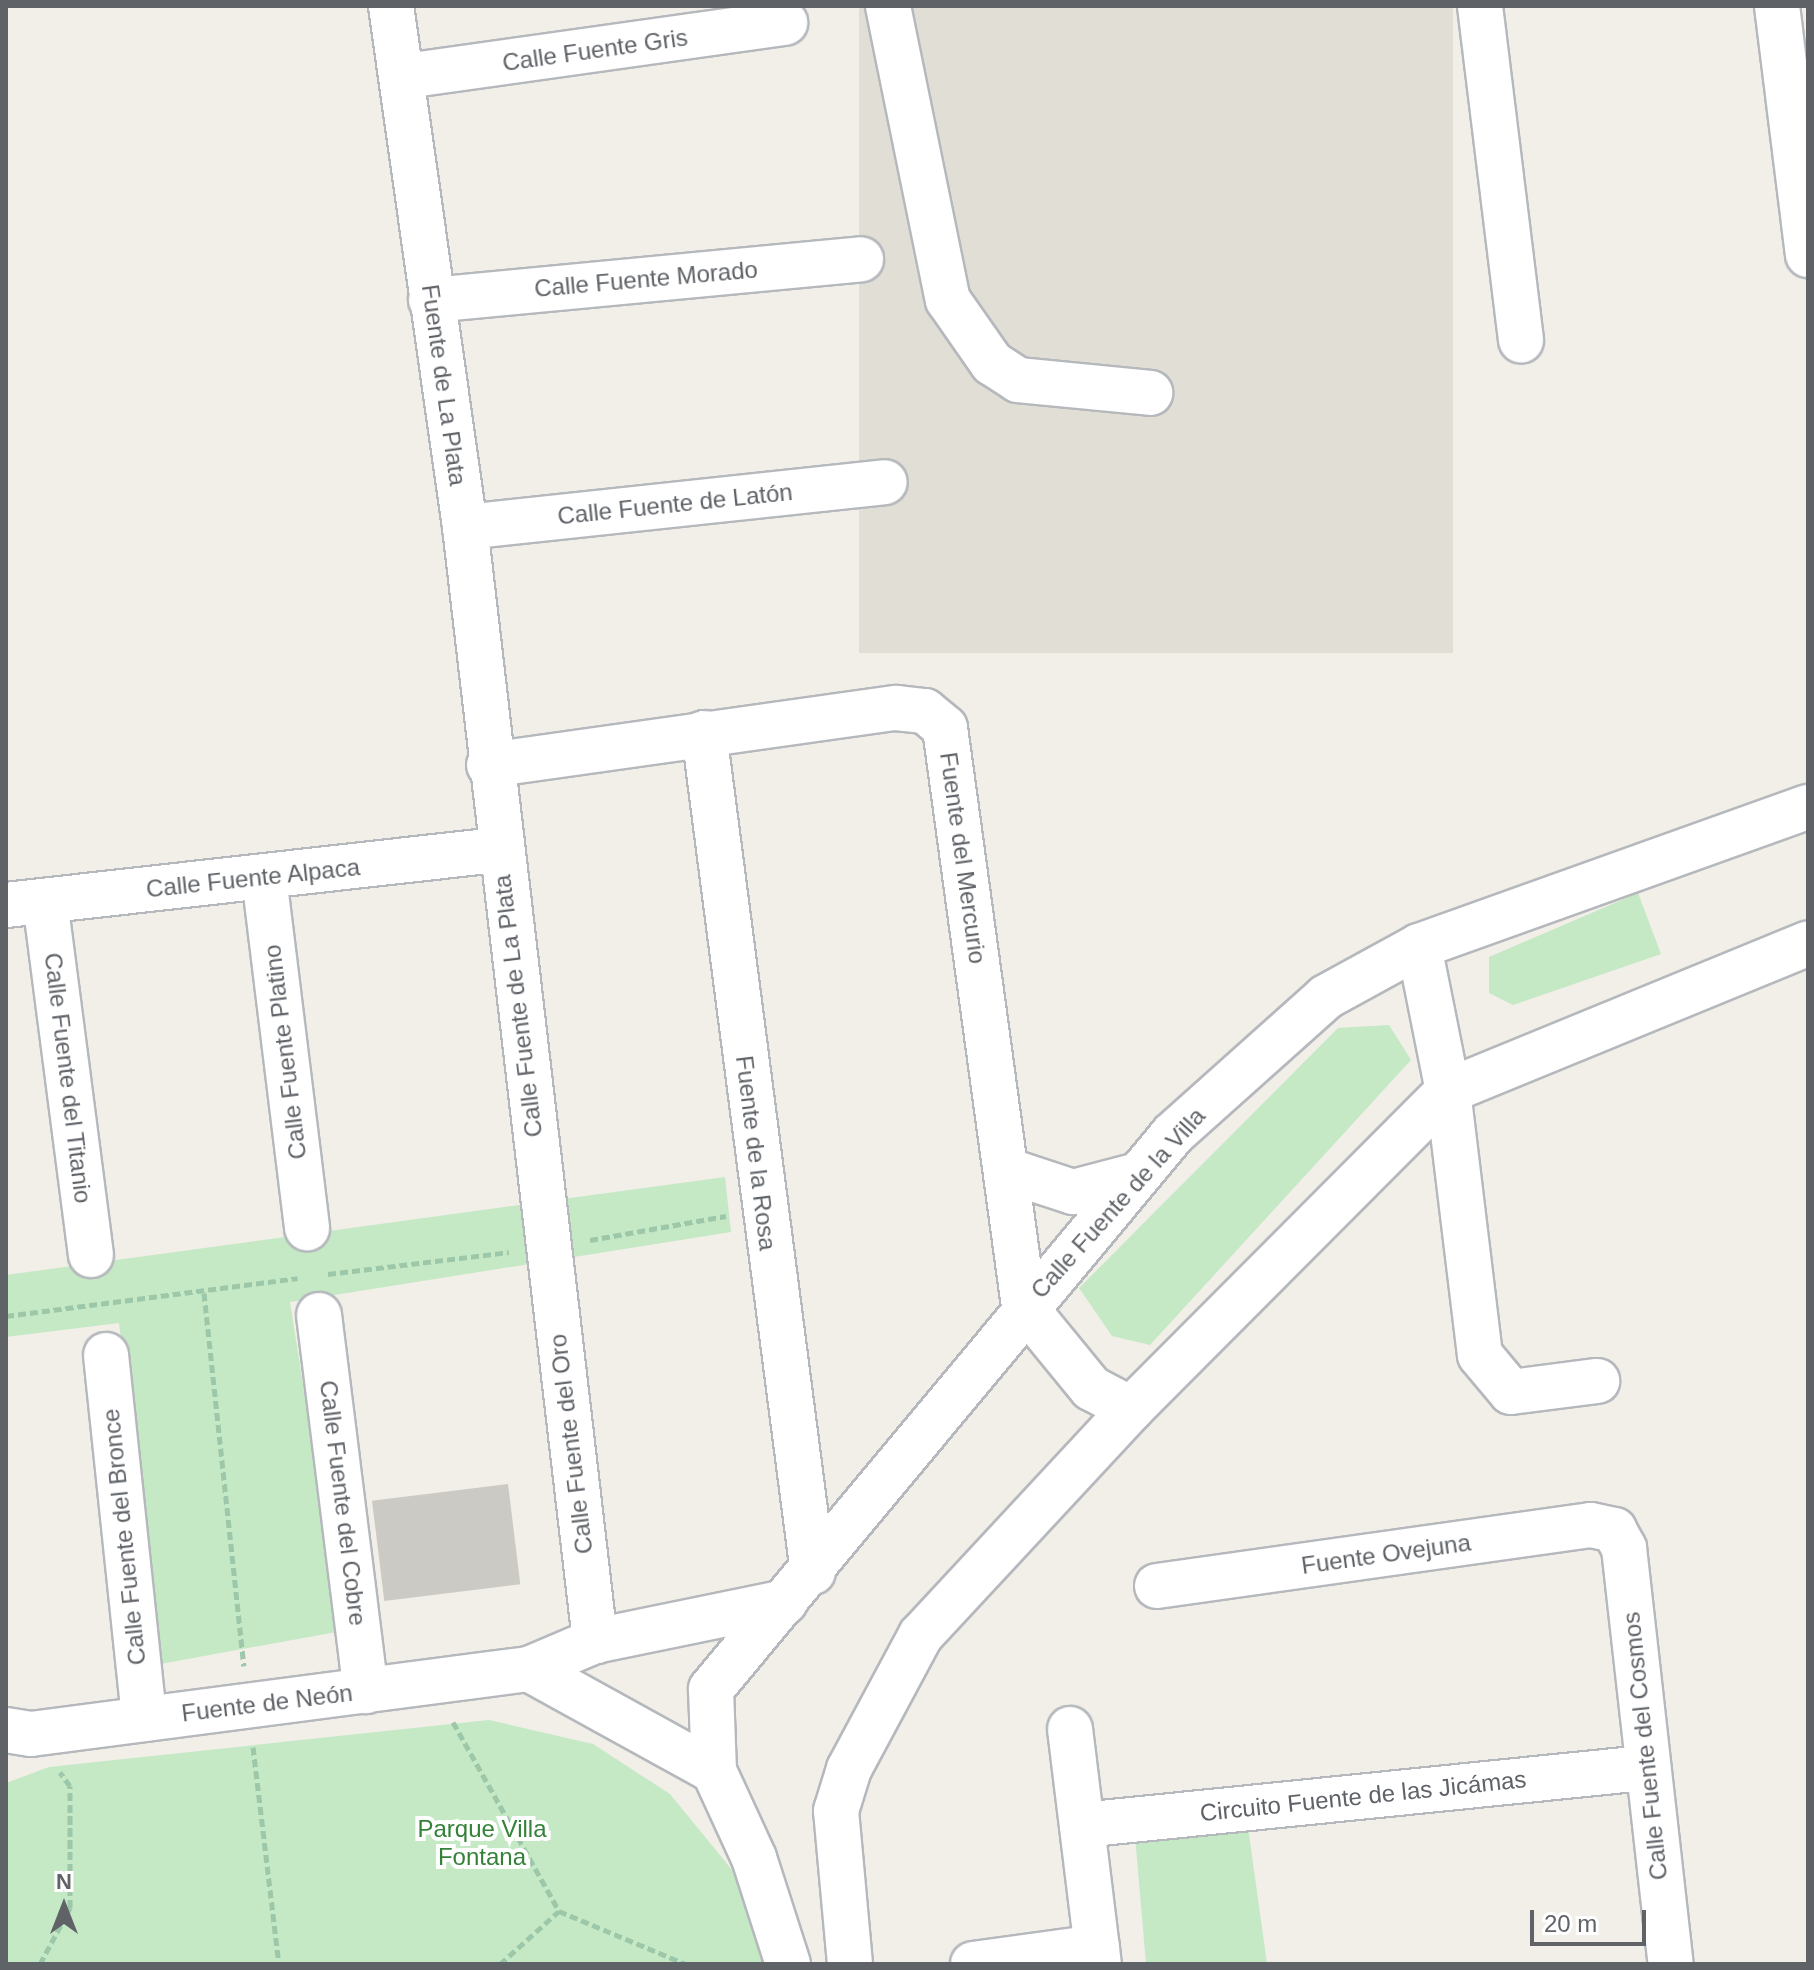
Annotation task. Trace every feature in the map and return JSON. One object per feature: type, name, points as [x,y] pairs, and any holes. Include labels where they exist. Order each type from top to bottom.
[{"type":"street","name":"Fuente de La Plata","points":[[391,6],[406,76],[431,300],[465,527],[489,765]]},
{"type":"street","points":[[888,6],[948,300],[992,363],[1018,380],[1150,393]]},
{"type":"street","points":[[1480,6],[1521,340]]},
{"type":"street","points":[[1777,6],[1808,255]]},
{"type":"street","name":"Calle Fuente Gris","points":[[406,76],[785,23]]},
{"type":"street","name":"Calle Fuente Morado","points":[[431,300],[861,259]]},
{"type":"street","name":"Calle Fuente de Latón","points":[[465,527],[885,482]]},
{"type":"street","name":"Fuente del Mercurio","points":[[489,765],[896,708],[925,711],[945,728],[1024,1306]]},
{"type":"street","name":"Fuente de la Rosa","points":[[704,733],[763,1209],[799,1587]]},
{"type":"street","name":"Calle Fuente de La Plata","points":[[489,765],[547,1247]]},
{"type":"street","name":"Calle Fuente de la Villa","points":[[714,1771],[711,1689],[799,1587],[1024,1306],[1138,1175],[1326,997],[1419,946],[1808,807]]},
{"type":"street","name":"Calle Fuente Alpaca","points":[[26,903],[499,850]]},
{"type":"street","name":"Calle Fuente Platino","points":[[264,877],[307,1228]]},
{"type":"street","name":"Calle Fuente del Titanio","points":[[26,903],[91,1255]]},
{"type":"street","points":[[850,1964],[836,1811],[849,1769],[921,1635],[1131,1409],[1448,1091],[1808,943]]},
{"type":"street","points":[[1419,946],[1448,1091],[1480,1355],[1511,1392],[1597,1381]]},
{"type":"street","points":[[1006,1170],[1073,1192],[1138,1175]]},
{"type":"street","name":"Calle Fuente del Oro","points":[[547,1247],[595,1641]]},
{"type":"street","points":[[1024,1306],[1091,1388],[1131,1409]]},
{"type":"street","name":"Calle Fuente del Cobre","points":[[319,1315],[366,1691]]},
{"type":"street","name":"Calle Fuente del Bronce","points":[[106,1355],[144,1719]]},
{"type":"street","name":"Fuente Ovejuna","points":[[1157,1586],[1591,1525],[1614,1530]]},
{"type":"street","name":"Calle Fuente del Cosmos","points":[[1614,1530],[1624,1548],[1644,1768],[1671,1964]]},
{"type":"street","name":"Fuente de Neón","points":[[14,1737],[248,1702],[366,1691],[529,1669],[595,1641],[799,1587]]},
{"type":"street","points":[[529,1669],[714,1771],[754,1858],[788,1964]]},
{"type":"street","points":[[973,1964],[1098,1956],[1070,1729]]},
{"type":"street","name":"Circuito Fuente de las Jicámas","points":[[1082,1825],[1644,1768]]},
{"type":"path","points":[[6,1316],[547,1247],[763,1209]]},
{"type":"path","points":[[91,1255],[106,1355]]},
{"type":"path","points":[[204,1293],[279,1964]]},
{"type":"path","points":[[432,1682],[559,1911],[686,1964]]},
{"type":"path","points":[[14,1737],[70,1786],[70,1908],[40,1964]]},
{"type":"path","points":[[500,1964],[559,1911]]},
{"type":"shaded area","points":[[859,6],[1453,6],[1453,653],[859,653]]},
{"type":"green space","points":[[1638,893],[1661,954],[1513,1005],[1489,993],[1489,957]]},
{"type":"green space","points":[[1389,1025],[1411,1060],[1150,1345],[1112,1336],[1079,1288],[1338,1028]]},
{"type":"green space","points":[[725,1177],[731,1232],[290,1302],[342,1631],[160,1664],[119,1323],[6,1337],[6,1275]]},
{"type":"green space","name":"Parque Villa Fontana","points":[[489,1720],[593,1744],[670,1794],[737,1876],[768,1964],[6,1964],[6,1783],[49,1767]]},
{"type":"green space","points":[[1247,1820],[1267,1964],[1146,1964],[1135,1835]]},
{"type":"building","points":[[508,1484],[520,1584],[384,1601],[372,1501]]}]
